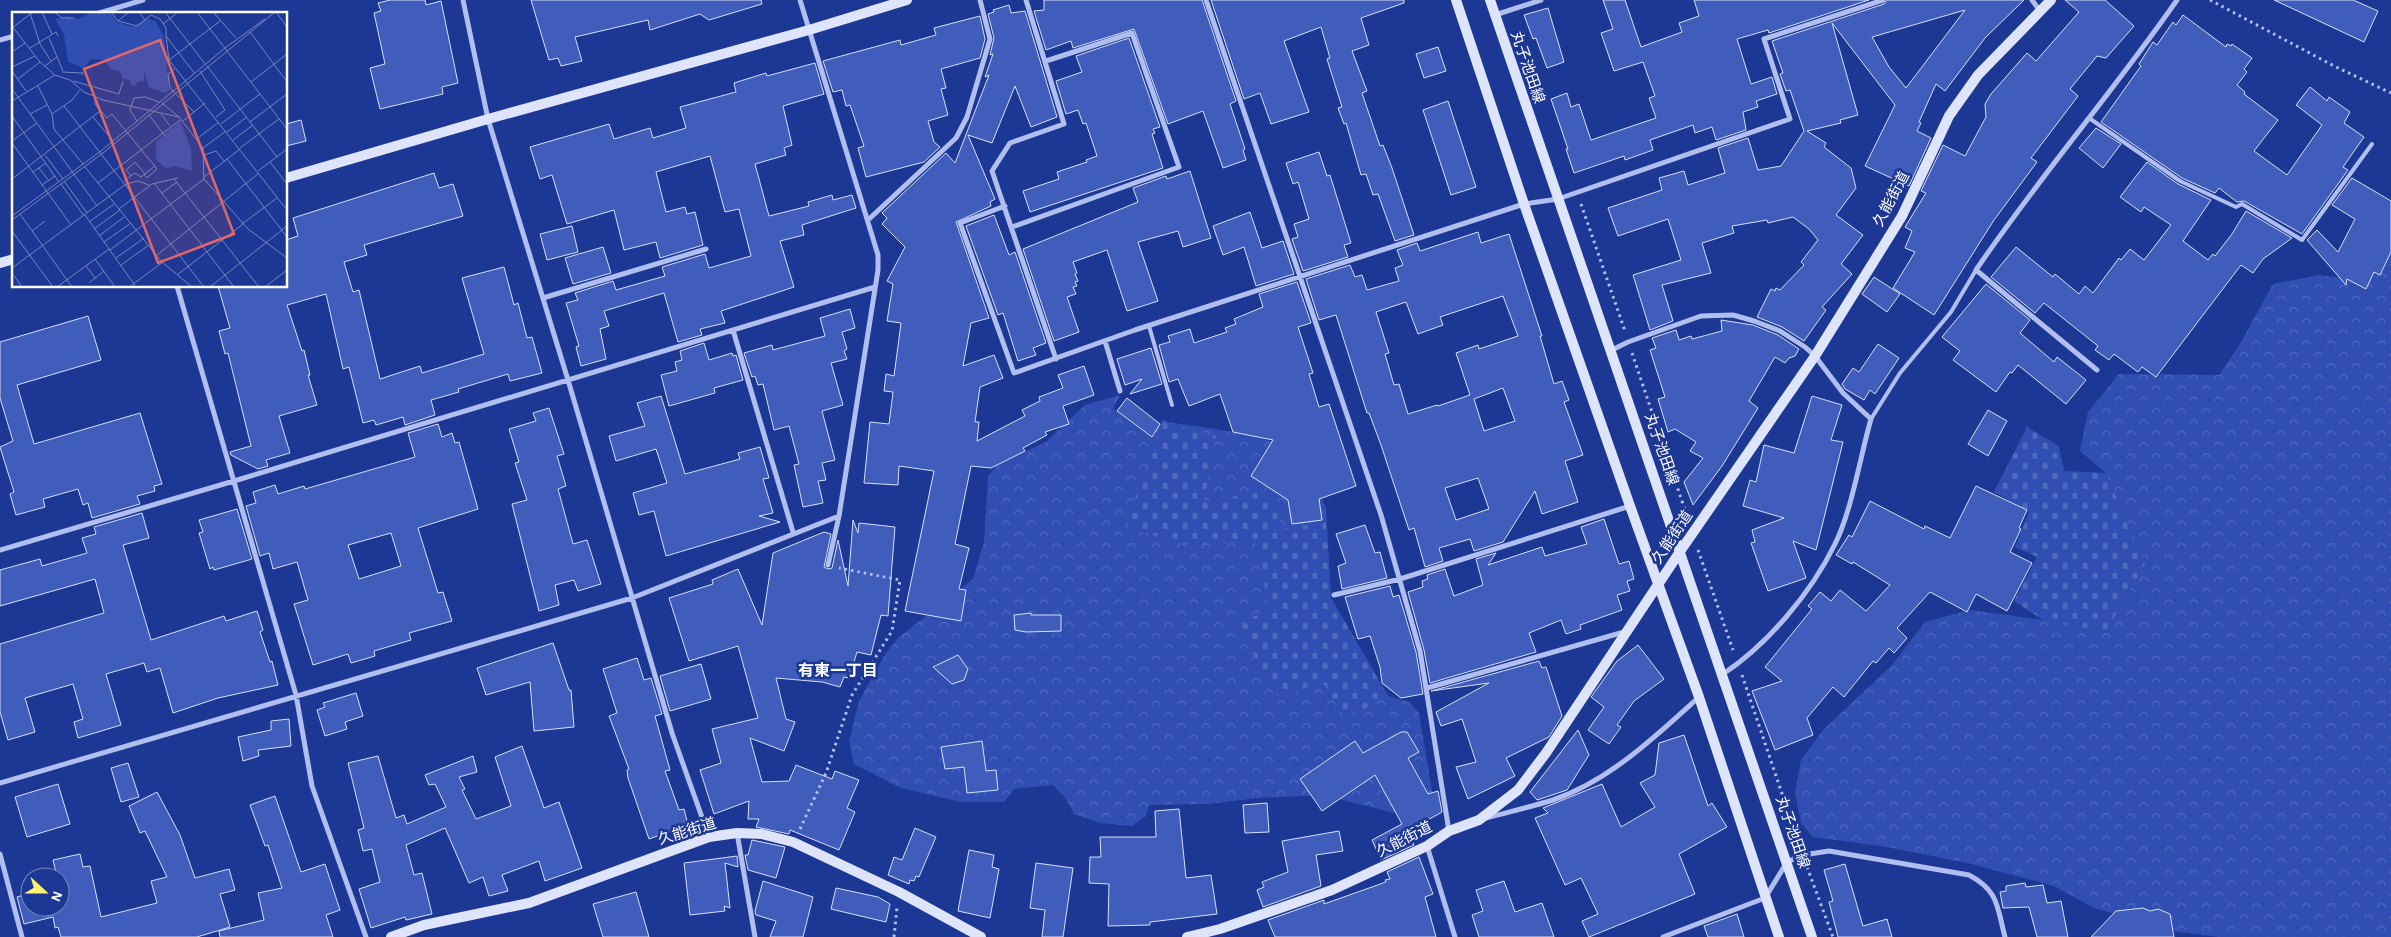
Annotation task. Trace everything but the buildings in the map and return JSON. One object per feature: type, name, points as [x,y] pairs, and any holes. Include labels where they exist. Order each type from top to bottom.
[{"type":"street","points":[[103,12],[143,0]]},
{"type":"street","points":[[462,0],[488,119],[568,380],[672,733],[709,837]]},
{"type":"street","points":[[800,0],[878,254],[875,287],[839,516],[828,565]]},
{"type":"street","points":[[288,177],[488,119],[809,30],[907,0]]},
{"type":"street","points":[[868,220],[956,138],[967,117],[990,39],[980,0]]},
{"type":"street","points":[[1026,0],[1064,124],[1010,143],[992,171],[1056,358]]},
{"type":"street","points":[[1206,0],[1381,515],[1400,579],[1420,650],[1449,831]]},
{"type":"street","points":[[1456,0],[1524,204],[1630,506],[1700,697],[1779,937]]},
{"type":"street","name":"丸子池田線","points":[[1490,0],[1681,550],[1812,937]]},
{"type":"street","points":[[1495,15],[1541,0]]},
{"type":"street","points":[[1005,206],[960,223],[1014,373],[1149,326],[1524,204],[1558,198],[1577,192],[1790,119],[1764,39],[1871,2],[1883,0]]},
{"type":"street","points":[[2032,0],[2041,11]]},
{"type":"street","name":"久能街道","points":[[1187,937],[1220,929],[1332,890],[1428,846],[1449,831],[1478,820],[1518,790],[1546,753],[1692,533],[1815,356],[1902,216],[1949,116],[1978,75],[2051,0]]},
{"type":"street","points":[[2097,370],[1976,270],[2014,216],[2145,47],[2177,0]]},
{"type":"street","points":[[1012,227],[1179,167],[1132,33],[1046,61]]},
{"type":"street","points":[[543,298],[706,248]]},
{"type":"street","points":[[0,550],[875,287]]},
{"type":"street","points":[[178,288],[296,695],[312,786],[366,937]]},
{"type":"street","points":[[1612,350],[1628,342],[1701,316],[1733,315],[1754,320],[1780,331],[1815,356],[1843,393],[1871,419],[1846,514],[1835,544],[1810,584],[1770,636],[1738,664],[1723,674]]},
{"type":"street","points":[[733,330],[793,532]]},
{"type":"street","points":[[1104,341],[1120,391]]},
{"type":"street","points":[[1334,595],[1400,579],[1630,506]]},
{"type":"street","points":[[0,783],[632,598],[793,532],[839,516]]},
{"type":"street","points":[[1427,688],[1627,631]]},
{"type":"street","points":[[1478,820],[1554,800],[1602,776],[1642,748],[1700,697]]},
{"type":"street","points":[[737,833],[755,937]]},
{"type":"street","name":"久能街道","points":[[391,937],[424,926],[529,903],[709,837],[737,833],[762,834],[793,842],[899,892],[971,935],[982,937]]},
{"type":"street","points":[[1428,846],[1456,937]]},
{"type":"street","points":[[1663,937],[1765,898],[1787,862],[1803,855],[1829,851],[1970,875],[1983,883],[1994,895],[2004,937]]},
{"type":"street","points":[[0,854],[22,937]]},
{"type":"lane","points":[[2089,118],[2180,181],[2236,207],[2242,204],[2302,240],[2372,144]]},
{"type":"lane","points":[[1871,419],[1900,373],[1951,312],[1976,270]]},
{"type":"lane","points":[[1149,326],[1172,405]]},
{"type":"path","points":[[2210,0],[2334,66],[2391,93]]},
{"type":"path","points":[[1577,192],[1692,533],[1833,937]]},
{"type":"path","points":[[793,842],[815,800],[826,773],[852,695],[892,630],[900,580],[828,565]]},
{"type":"path","points":[[894,937],[899,892]]},
{"type":"green space","points":[[2391,255],[2391,937],[2218,937],[2179,932],[2094,908],[2054,886],[1968,863],[1887,847],[1813,837],[1801,823],[1795,793],[1801,760],[1824,729],[1892,665],[1925,622],[1970,610],[2059,622],[2106,631],[2106,473],[2080,451],[2088,412],[2119,374],[2219,375],[2240,344],[2273,284],[2319,275],[2348,279]]},
{"type":"green space","points":[[1120,395],[1113,409],[1152,438],[1163,419],[1167,422],[1248,434],[1281,445],[1311,472],[1326,508],[1331,598],[1388,696],[1409,702],[1419,713],[1433,797],[1411,817],[1323,795],[1258,798],[1208,804],[1149,805],[1146,816],[1132,826],[1100,823],[1074,814],[1066,799],[1053,785],[1014,789],[1004,802],[961,802],[901,788],[854,764],[849,741],[859,701],[884,656],[898,638],[973,579],[984,542],[988,476],[999,463],[1046,442],[1085,405]]},
{"type":"green space","points":[[1162,422],[1216,436],[1204,501],[1259,492],[1279,510],[1281,529],[1326,522],[1331,598],[1388,696],[1346,719],[1321,680],[1280,700],[1237,626],[1269,608],[1255,541],[1190,546],[1125,527]]},
{"type":"green space","points":[[2027,427],[2059,446],[2064,471],[2106,473],[2145,564],[2106,632],[2043,620],[2014,601],[2037,557],[2015,547],[2029,512],[1994,492]]},
{"type":"district","name":"有東一丁目","points":[[838,670]]}]
